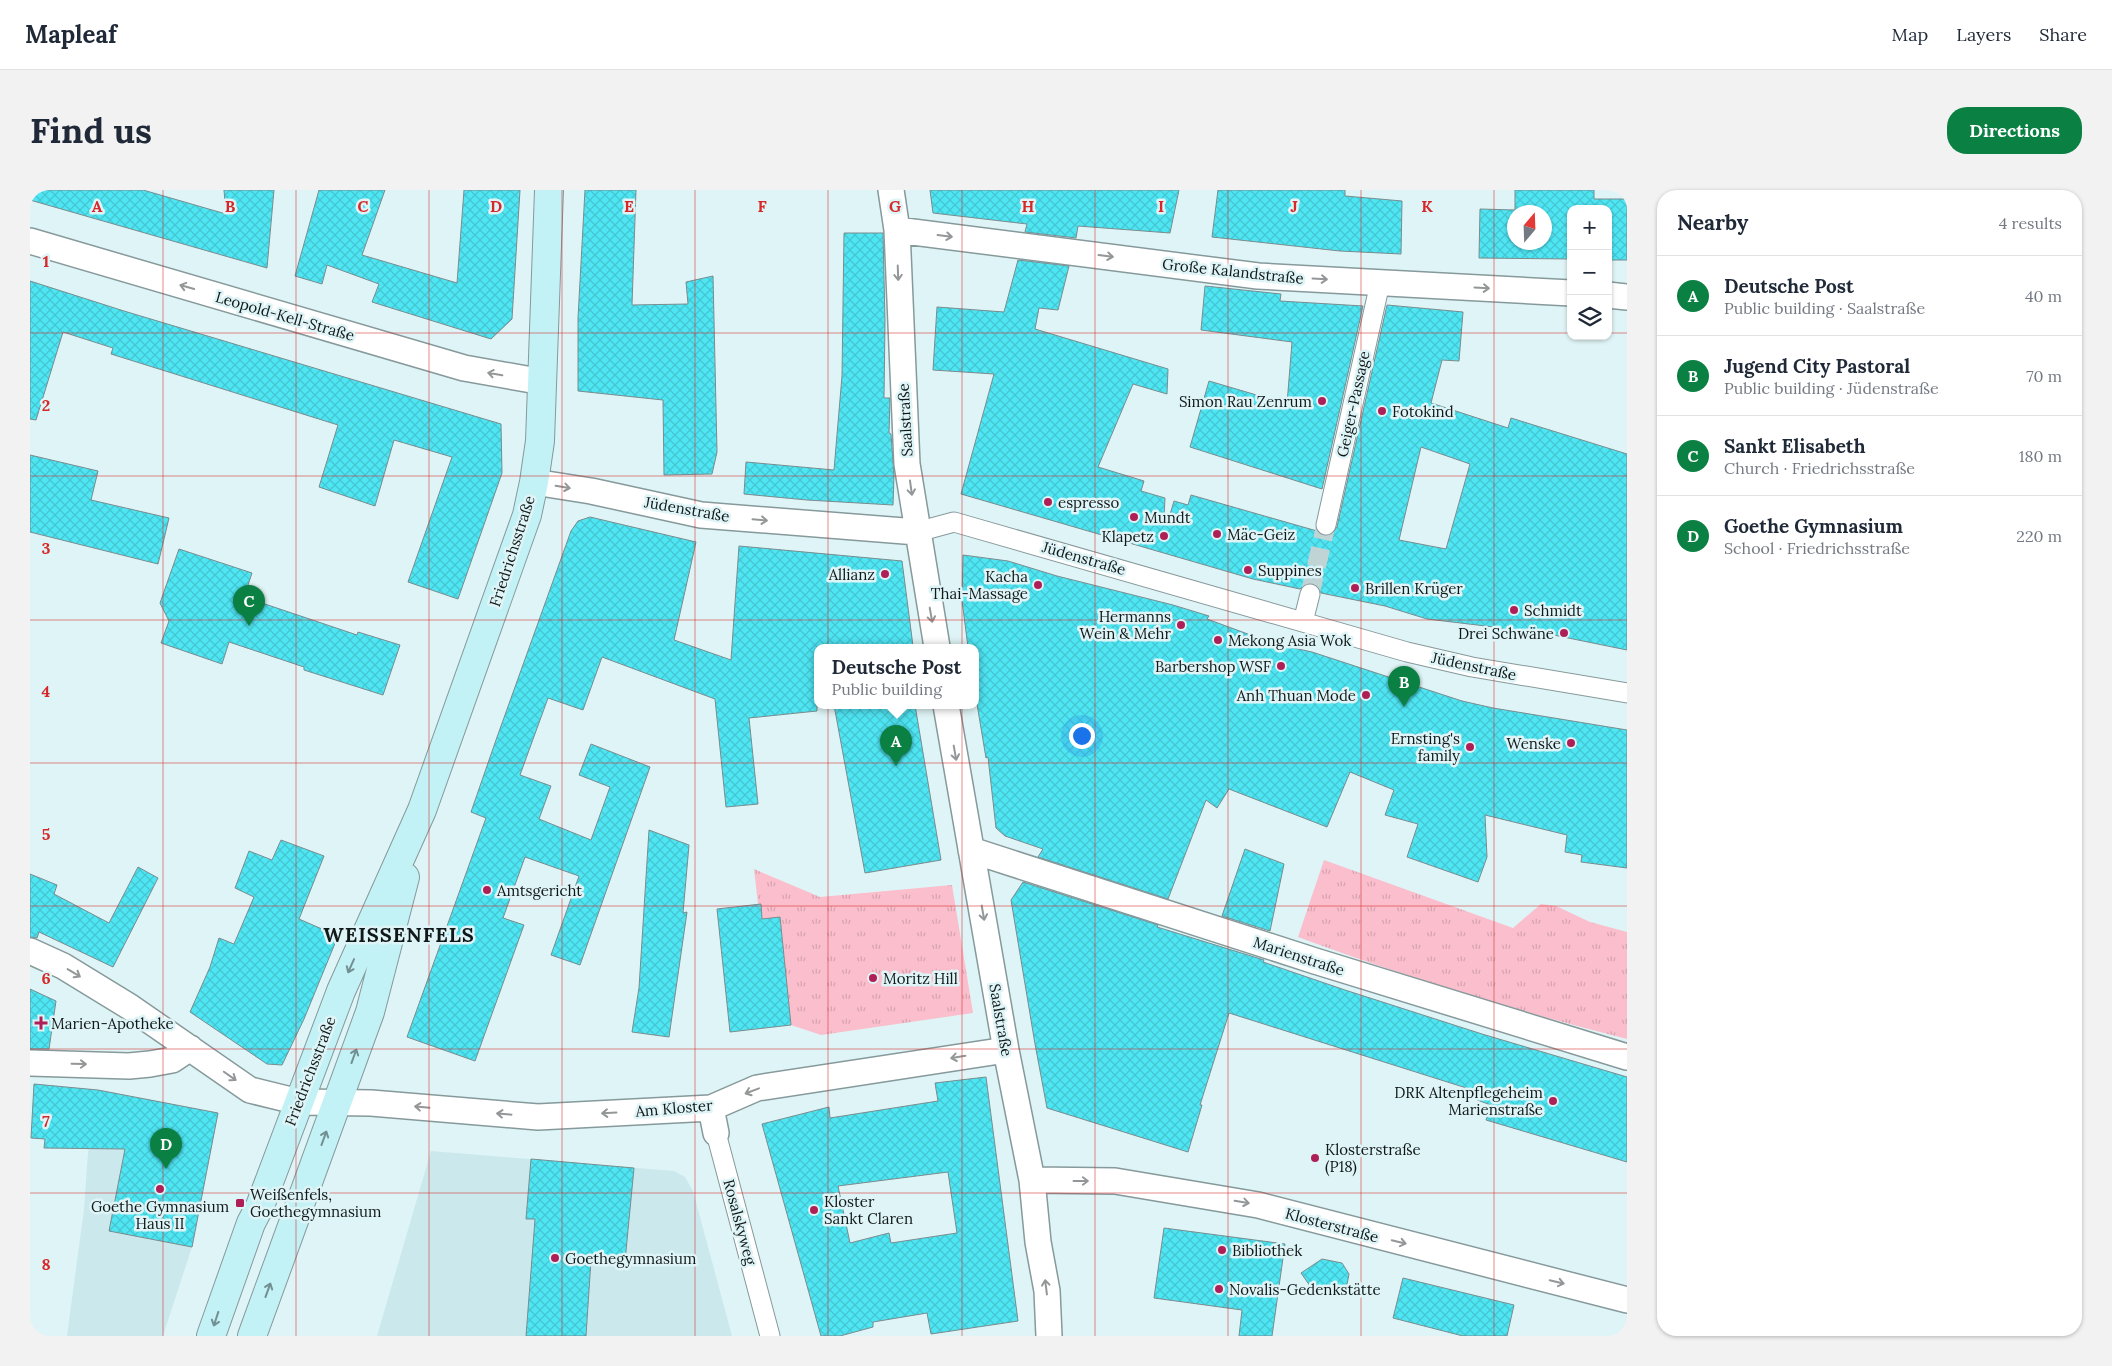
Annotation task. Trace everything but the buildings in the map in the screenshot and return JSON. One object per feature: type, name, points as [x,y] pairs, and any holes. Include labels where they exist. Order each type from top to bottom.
[{"type":"main road","name":"Friedrichsstraße","points":[[210,1336],[250,1223],[260,1206],[341,991],[422,810],[527,515],[540,441],[549,190]]},
{"type":"main road","name":"Friedrichsstraße","points":[[252,1336],[370,1012],[422,810]]},
{"type":"street","name":"Saalstraße","points":[[891,190],[897,230],[907,464],[936,644]]},
{"type":"street","name":"Große Kalandstraße","points":[[897,230],[1258,276],[1567,293]]},
{"type":"street","name":"Leopold-Kell-Straße","points":[[30,241],[464,368],[543,382]]},
{"type":"street","name":"Geiger-Passage","points":[[1326,525],[1380,282]]},
{"type":"street","points":[[1612,296],[1627,296]]},
{"type":"street","name":"Jüdenstraße","points":[[534,482],[591,491],[701,515],[917,532],[954,522],[1407,652],[1472,667],[1627,693]]},
{"type":"street","points":[[1303,622],[1310,594]]},
{"type":"street","name":"Saalstraße","points":[[947,709],[1006,1050],[1032,1180],[1038,1242],[1046,1291],[1049,1336]]},
{"type":"street","name":"Marienstraße","points":[[971,850],[1314,961],[1627,1057]]},
{"type":"street","name":"Am Kloster","points":[[30,951],[63,966],[130,1007],[250,1090],[299,1102],[338,1102],[538,1116],[710,1108],[757,1088],[1006,1050]]},
{"type":"street","points":[[30,1063],[129,1066],[172,1060],[190,1048]]},
{"type":"street","name":"Rosalskyweg","points":[[710,1108],[770,1336]]},
{"type":"street","name":"Klosterstraße","points":[[1032,1180],[1115,1181],[1258,1205],[1627,1300]]},
{"type":"shaded area","points":[[98,1090],[218,1113],[192,1247],[163,1336],[67,1336],[84,1209],[89,1139]]},
{"type":"shaded area","name":"Goethegymnasium","points":[[431,1151],[674,1171],[685,1177],[693,1191],[732,1336],[377,1336]]},
{"type":"green space","points":[[1324,860],[1513,928],[1541,904],[1556,906],[1590,922],[1627,932],[1627,1039],[1461,992],[1379,966],[1298,937]]},
{"type":"green space","points":[[754,869],[820,897],[952,885],[973,1013],[821,1035],[791,1025],[780,917],[762,919],[761,904],[758,904]]},
{"type":"tunnel","points":[[1310,594],[1326,525]]},
{"type":"place","name":"Simon Rau Zenrum","points":[[1322,401]]},
{"type":"place","name":"Fotokind","points":[[1382,411]]},
{"type":"place","name":"espresso","points":[[1048,502]]},
{"type":"place","name":"Mundt","points":[[1134,517]]},
{"type":"place","name":"Mäc-Geiz","points":[[1217,534]]},
{"type":"place","name":"Klapetz","points":[[1164,536]]},
{"type":"place","name":"Suppines","points":[[1248,570]]},
{"type":"place","name":"Allianz","points":[[885,574]]},
{"type":"place","name":"Kacha Thai-Massage","points":[[1038,585]]},
{"type":"place","name":"Brillen Krüger","points":[[1355,588]]},
{"type":"place","name":"Schmidt","points":[[1514,610]]},
{"type":"place","name":"Hermanns Wein & Mehr","points":[[1181,625]]},
{"type":"place","name":"Sankt Elisabeth","points":[[249,626]]},
{"type":"place","name":"Drei Schwäne","points":[[1564,633]]},
{"type":"place","name":"Mekong Asia Wok","points":[[1218,640]]},
{"type":"place","name":"Barbershop WSF","points":[[1281,666]]},
{"type":"place","name":"Anh Thuan Mode","points":[[1366,695]]},
{"type":"place","name":"Jugend City Pastoral","points":[[1404,707]]},
{"type":"place","name":"Wenske","points":[[1571,743]]},
{"type":"place","name":"Ernsting's family","points":[[1470,747]]},
{"type":"place","name":"Deutsche Post","points":[[896,766]]},
{"type":"place","name":"Amtsgericht","points":[[487,890]]},
{"type":"place","name":"Moritz Hill","points":[[873,978]]},
{"type":"place","name":"Marien-Apotheke","points":[[41,1023]]},
{"type":"place","name":"DRK Altenpflegeheim Marienstraße","points":[[1553,1101]]},
{"type":"place","name":"Klosterstraße (P18)","points":[[1315,1158]]},
{"type":"place","name":"Goethe Gymnasium","points":[[166,1169]]},
{"type":"place","name":"Goethe Gymnasium Haus II","points":[[160,1189]]},
{"type":"place","name":"Weißenfels, Goethegymnasium","points":[[240,1203]]},
{"type":"place","name":"Kloster Sankt Claren","points":[[814,1210]]},
{"type":"place","name":"Bibliothek","points":[[1222,1250]]},
{"type":"place","name":"Goethegymnasium","points":[[555,1258]]},
{"type":"place","name":"Novalis-Gedenkstätte","points":[[1219,1289]]},
{"type":"district","name":"WEISSENFELS","points":[[399,934]]}]
